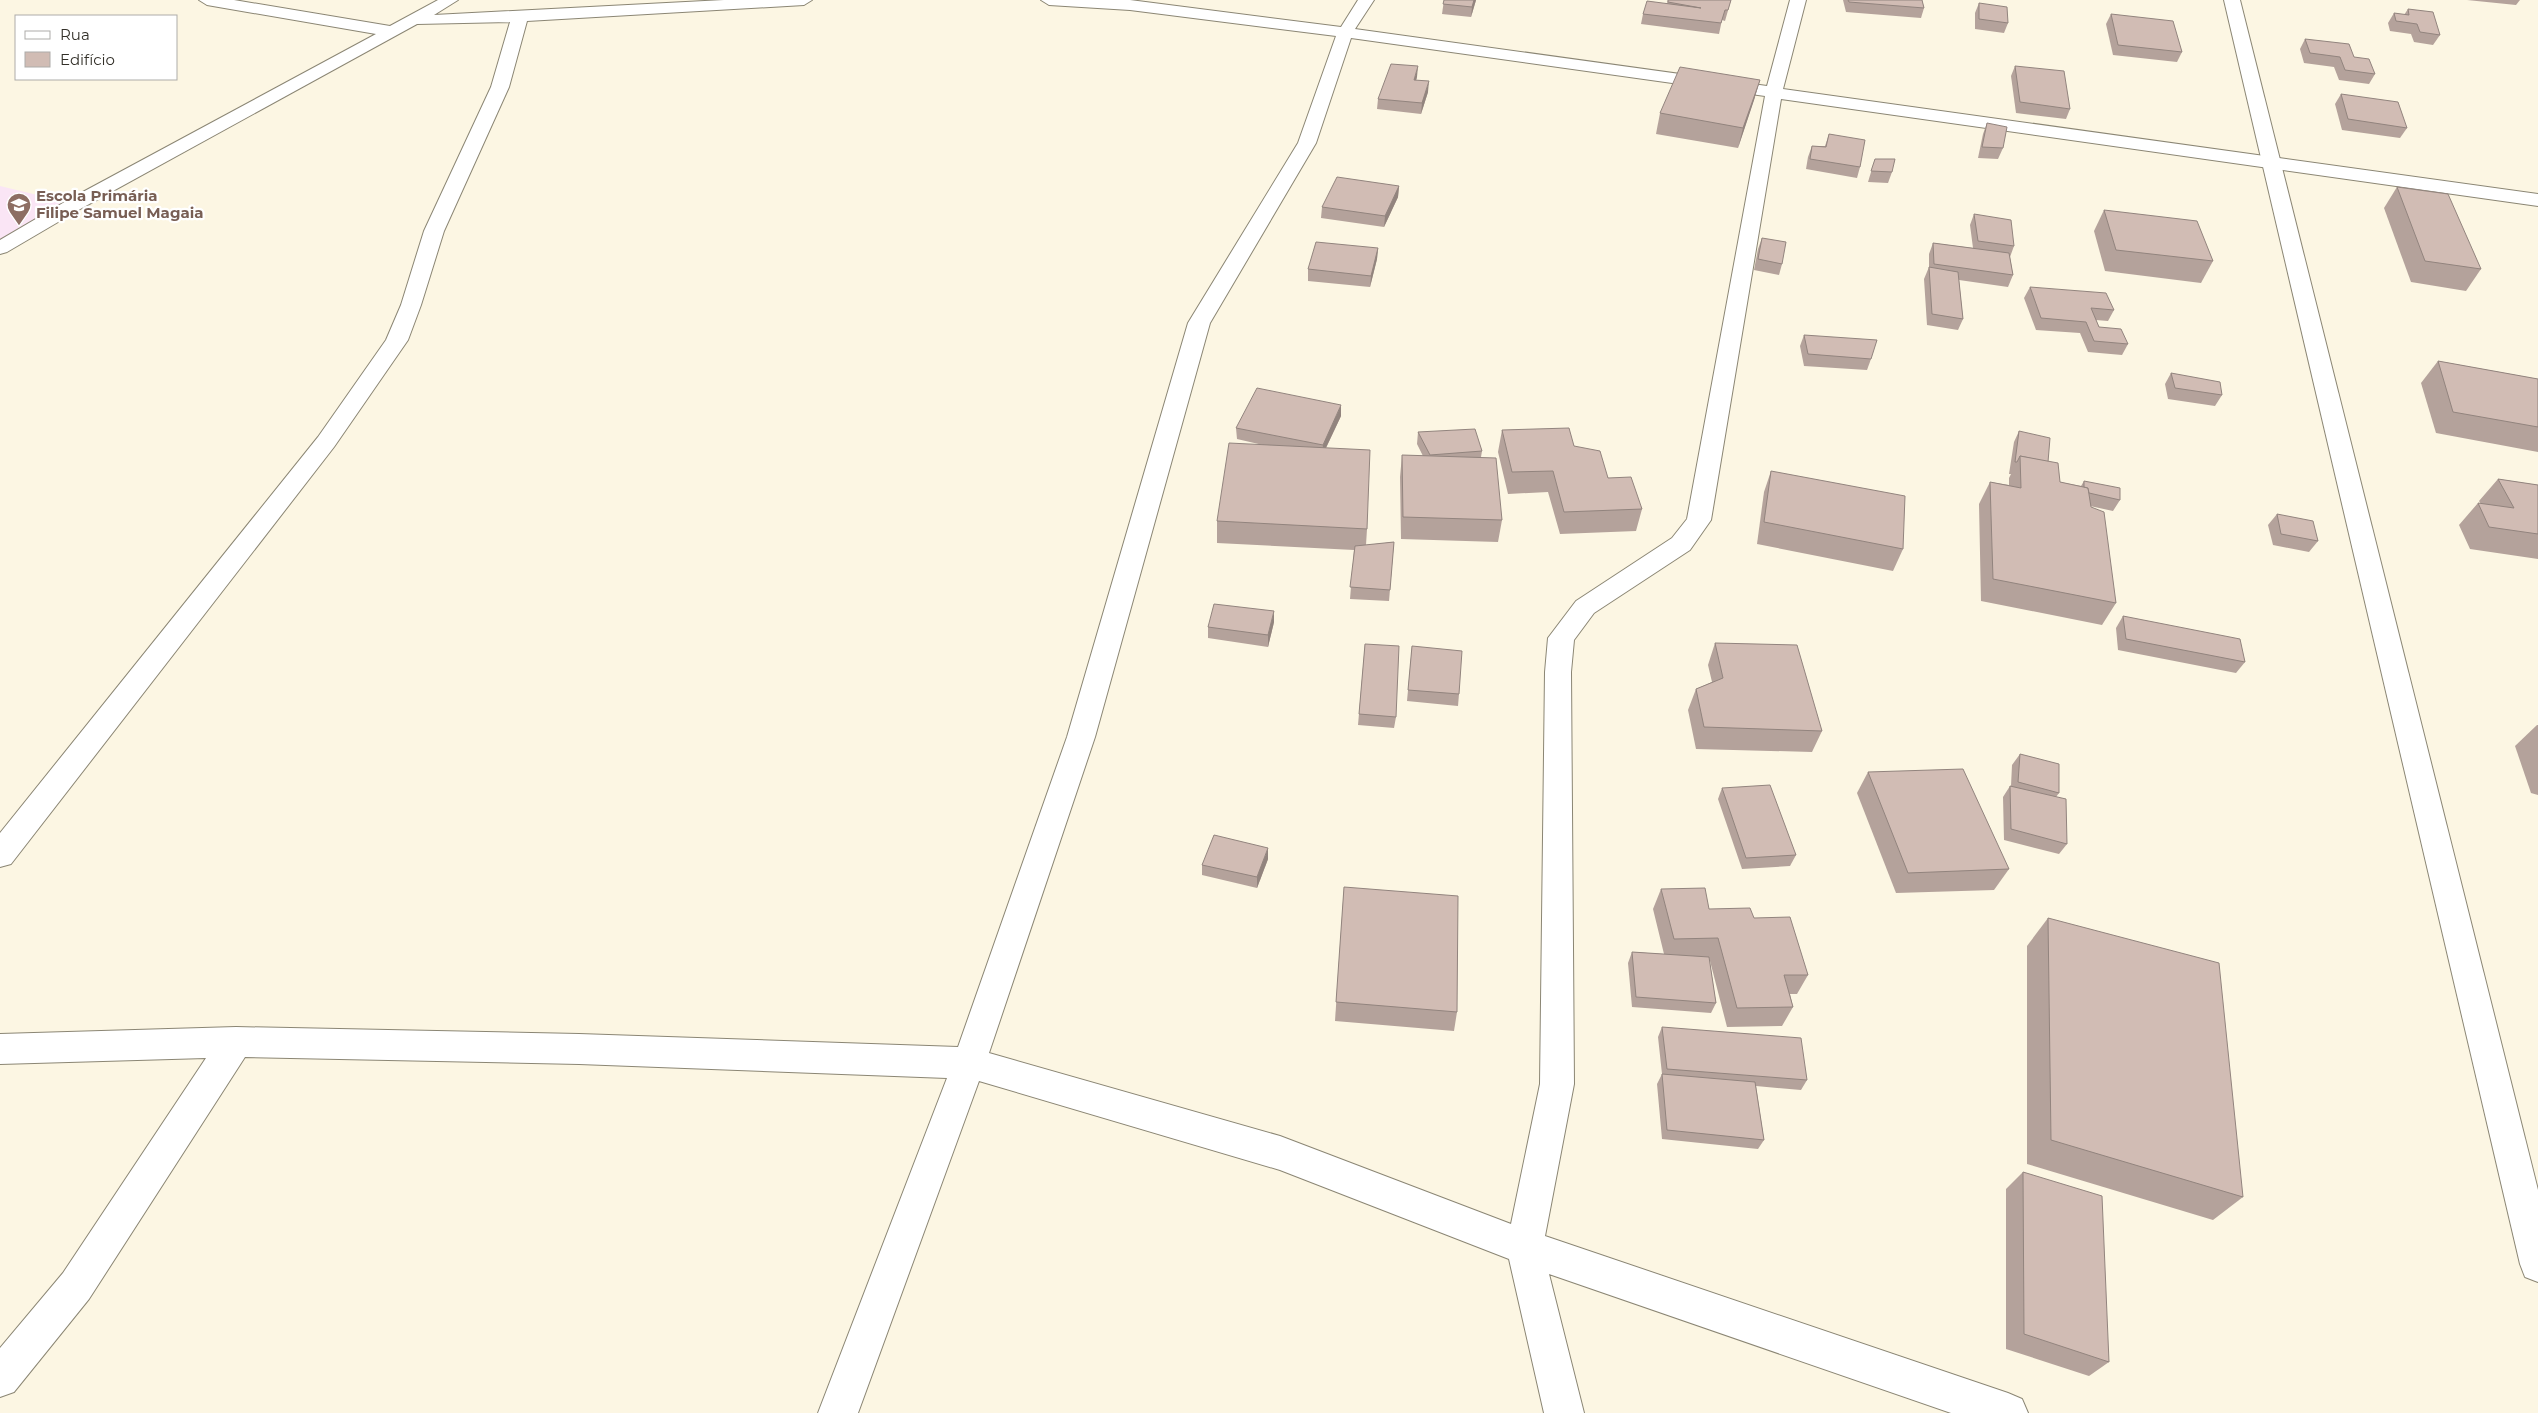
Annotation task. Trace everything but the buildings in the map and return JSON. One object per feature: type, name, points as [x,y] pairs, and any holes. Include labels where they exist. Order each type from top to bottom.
[{"type":"street","points":[[207,0],[394,32]]},
{"type":"street","points":[[0,248],[75,204],[450,0]]},
{"type":"street","points":[[416,20],[804,0]]},
{"type":"street","points":[[1049,0],[1130,5],[1345,32],[2538,200]]},
{"type":"street","points":[[838,1413],[969,1063],[1080,737],[1199,323],[1307,143],[1345,32],[1366,0]]},
{"type":"street","points":[[1564,1413],[1524,1246],[1557,1084],[1558,682],[1561,638],[1585,607],[1680,544],[1699,520],[1774,92],[1798,0]]},
{"type":"street","points":[[2232,0],[2538,1264]]},
{"type":"street","points":[[0,855],[326,442],[397,340],[411,305],[434,231],[500,87],[520,16]]},
{"type":"street","points":[[0,1378],[76,1286],[236,1042]]},
{"type":"street","points":[[0,1049],[236,1042],[579,1049],[969,1063],[1280,1153],[1524,1246],[2008,1413]]},
{"type":"shaded area","name":"Escola Primária Filipe Samuel Magaia","points":[[0,186],[75,204],[0,248]]},
{"type":"place","name":"Escola Primária Filipe Samuel Magaia","points":[[19,226]]}]
